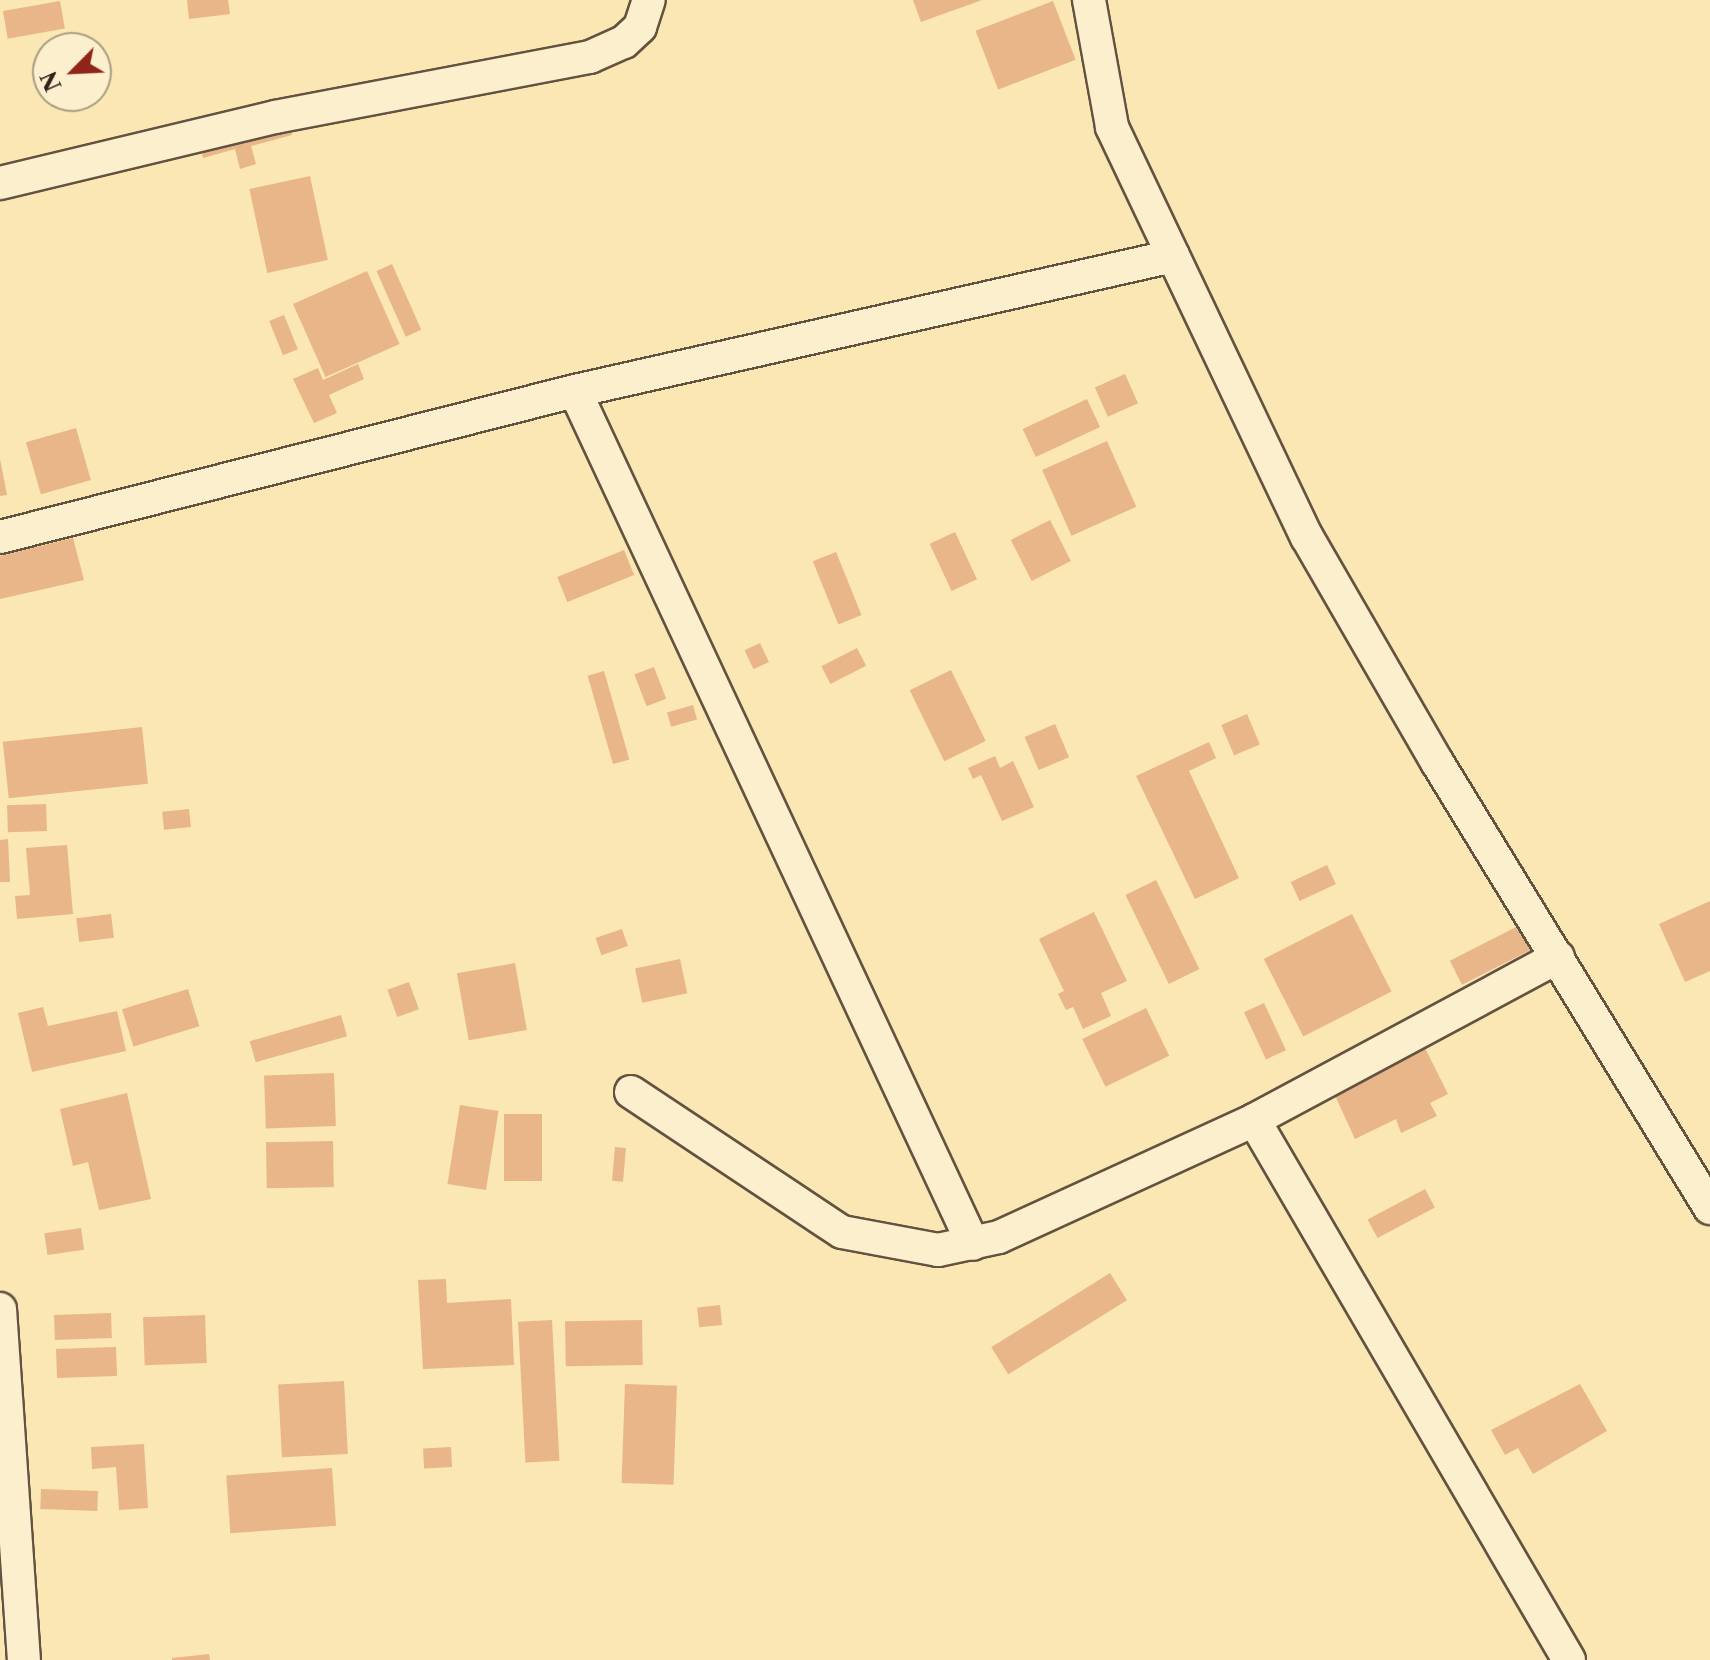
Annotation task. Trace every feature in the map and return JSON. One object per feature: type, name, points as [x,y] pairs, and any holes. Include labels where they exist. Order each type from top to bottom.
[{"type":"street","points":[[0,183],[275,117],[590,57],[624,42],[640,27],[649,0]]},
{"type":"street","points":[[1089,0],[1112,127],[1307,537],[1710,1208]]},
{"type":"street","points":[[0,537],[575,391],[1173,256]]},
{"type":"street","points":[[575,391],[973,1244]]},
{"type":"street","points":[[631,1092],[842,1232],[938,1250],[999,1237],[1254,1120],[1558,957]]},
{"type":"street","points":[[1254,1120],[1569,1660]]},
{"type":"street","points":[[0,1309],[24,1660]]},
{"type":"building","points":[[187,0],[228,0],[230,14],[189,19]]},
{"type":"building","points":[[913,0],[982,0],[921,22]]},
{"type":"building","points":[[60,1],[65,29],[8,39],[3,11]]},
{"type":"building","points":[[1053,1],[1076,60],[998,90],[976,31]]},
{"type":"building","points":[[285,107],[292,135],[251,146],[256,164],[240,169],[235,149],[203,158],[196,130]]},
{"type":"building","points":[[310,176],[328,260],[267,273],[249,189]]},
{"type":"building","points":[[392,264],[421,330],[406,337],[376,271]]},
{"type":"building","points":[[367,271],[400,344],[326,377],[293,304]]},
{"type":"building","points":[[284,315],[298,349],[283,355],[269,321]]},
{"type":"building","points":[[358,364],[364,379],[329,395],[337,413],[314,423],[293,379],[318,368],[323,380]]},
{"type":"building","points":[[1125,374],[1138,403],[1108,417],[1095,387]]},
{"type":"building","points":[[1087,399],[1100,427],[1036,457],[1023,429]]},
{"type":"building","points":[[76,428],[91,480],[41,494],[26,442]]},
{"type":"building","points":[[1107,441],[1136,507],[1071,536],[1042,470]]},
{"type":"building","points":[[0,459],[7,495],[0,496]]},
{"type":"building","points":[[1050,520],[1071,561],[1032,581],[1011,540]]},
{"type":"building","points":[[955,532],[977,579],[952,591],[930,544]]},
{"type":"building","points":[[73,538],[84,580],[0,599],[0,556]]},
{"type":"building","points":[[624,550],[634,575],[567,602],[557,577]]},
{"type":"building","points":[[836,552],[861,615],[838,624],[813,561]]},
{"type":"building","points":[[760,643],[769,662],[753,669],[745,650]]},
{"type":"building","points":[[857,648],[866,666],[830,684],[821,666]]},
{"type":"building","points":[[654,667],[666,699],[647,706],[634,675]]},
{"type":"building","points":[[951,670],[986,741],[944,761],[910,690]]},
{"type":"building","points":[[604,671],[629,759],[613,764],[588,676]]},
{"type":"building","points":[[693,705],[697,719],[671,727],[667,712]]},
{"type":"building","points":[[1247,714],[1260,744],[1234,755],[1221,725]]},
{"type":"building","points":[[1055,724],[1069,757],[1039,770],[1025,737]]},
{"type":"building","points":[[142,727],[148,784],[9,798],[3,742]]},
{"type":"building","points":[[1209,742],[1216,758],[1189,771],[1239,878],[1195,899],[1136,776]]},
{"type":"building","points":[[995,756],[1000,768],[1013,761],[1034,807],[1002,821],[981,775],[973,779],[968,768]]},
{"type":"building","points":[[46,804],[47,831],[8,832],[7,805]]},
{"type":"building","points":[[189,809],[191,827],[164,830],[162,812]]},
{"type":"building","points":[[8,839],[10,882],[0,882],[0,840]]},
{"type":"building","points":[[67,845],[73,914],[17,919],[15,896],[30,895],[26,848]]},
{"type":"building","points":[[1327,865],[1336,884],[1300,901],[1291,882]]},
{"type":"building","points":[[1156,880],[1199,969],[1169,984],[1125,895]]},
{"type":"building","points":[[1710,901],[1710,971],[1685,982],[1659,924]]},
{"type":"building","points":[[1094,912],[1127,981],[1101,993],[1111,1016],[1083,1029],[1073,1007],[1066,1010],[1058,994],[1064,991],[1039,939]]},
{"type":"building","points":[[111,914],[114,938],[79,942],[76,918]]},
{"type":"building","points":[[1352,914],[1391,992],[1303,1036],[1264,959]]},
{"type":"building","points":[[1522,924],[1534,948],[1462,985],[1450,961]]},
{"type":"building","points":[[622,929],[628,946],[601,955],[596,938]]},
{"type":"building","points":[[680,959],[687,993],[642,1003],[635,969]]},
{"type":"building","points":[[515,963],[527,1030],[469,1040],[457,973]]},
{"type":"building","points":[[409,982],[419,1009],[397,1017],[387,990]]},
{"type":"building","points":[[188,989],[199,1026],[133,1046],[122,1009]]},
{"type":"building","points":[[1264,1003],[1286,1050],[1266,1059],[1244,1012]]},
{"type":"building","points":[[43,1007],[48,1026],[117,1011],[126,1051],[32,1072],[18,1013]]},
{"type":"building","points":[[1146,1008],[1169,1056],[1105,1087],[1082,1039]]},
{"type":"building","points":[[341,1015],[347,1036],[256,1062],[250,1041]]},
{"type":"building","points":[[1424,1046],[1448,1094],[1430,1103],[1437,1116],[1401,1133],[1396,1119],[1355,1139],[1332,1089]]},
{"type":"building","points":[[334,1073],[336,1126],[266,1128],[264,1075]]},
{"type":"building","points":[[127,1093],[151,1199],[99,1210],[88,1162],[73,1166],[60,1109]]},
{"type":"building","points":[[460,1105],[499,1111],[486,1190],[447,1184]]},
{"type":"building","points":[[504,1114],[542,1114],[542,1181],[504,1181]]},
{"type":"building","points":[[333,1141],[334,1187],[267,1188],[266,1142]]},
{"type":"building","points":[[615,1147],[626,1148],[623,1182],[612,1181]]},
{"type":"building","points":[[1425,1189],[1435,1208],[1377,1238],[1368,1220]]},
{"type":"building","points":[[81,1228],[84,1250],[47,1255],[44,1233]]},
{"type":"building","points":[[1110,1273],[1127,1300],[1008,1374],[991,1347]]},
{"type":"building","points":[[446,1279],[447,1303],[511,1299],[514,1365],[423,1369],[418,1280]]},
{"type":"building","points":[[720,1305],[722,1325],[699,1327],[697,1307]]},
{"type":"building","points":[[111,1313],[112,1338],[55,1340],[54,1315]]},
{"type":"building","points":[[205,1315],[207,1363],[145,1365],[143,1317]]},
{"type":"building","points":[[552,1320],[559,1461],[525,1463],[518,1322]]},
{"type":"building","points":[[642,1320],[643,1365],[566,1366],[565,1321]]},
{"type":"building","points":[[116,1347],[117,1376],[57,1378],[56,1349]]},
{"type":"building","points":[[344,1381],[348,1454],[282,1457],[278,1384]]},
{"type":"building","points":[[625,1384],[677,1386],[674,1485],[622,1483]]},
{"type":"building","points":[[1580,1384],[1607,1431],[1533,1474],[1518,1448],[1505,1455],[1491,1430]]},
{"type":"building","points":[[144,1444],[148,1508],[119,1510],[116,1467],[92,1469],[91,1447]]},
{"type":"building","points":[[451,1447],[452,1467],[424,1468],[423,1448]]},
{"type":"building","points":[[332,1468],[336,1526],[230,1533],[226,1475]]},
{"type":"building","points":[[41,1489],[98,1491],[97,1511],[40,1509]]},
{"type":"building","points":[[209,1654],[210,1660],[172,1660],[172,1658]]}]
